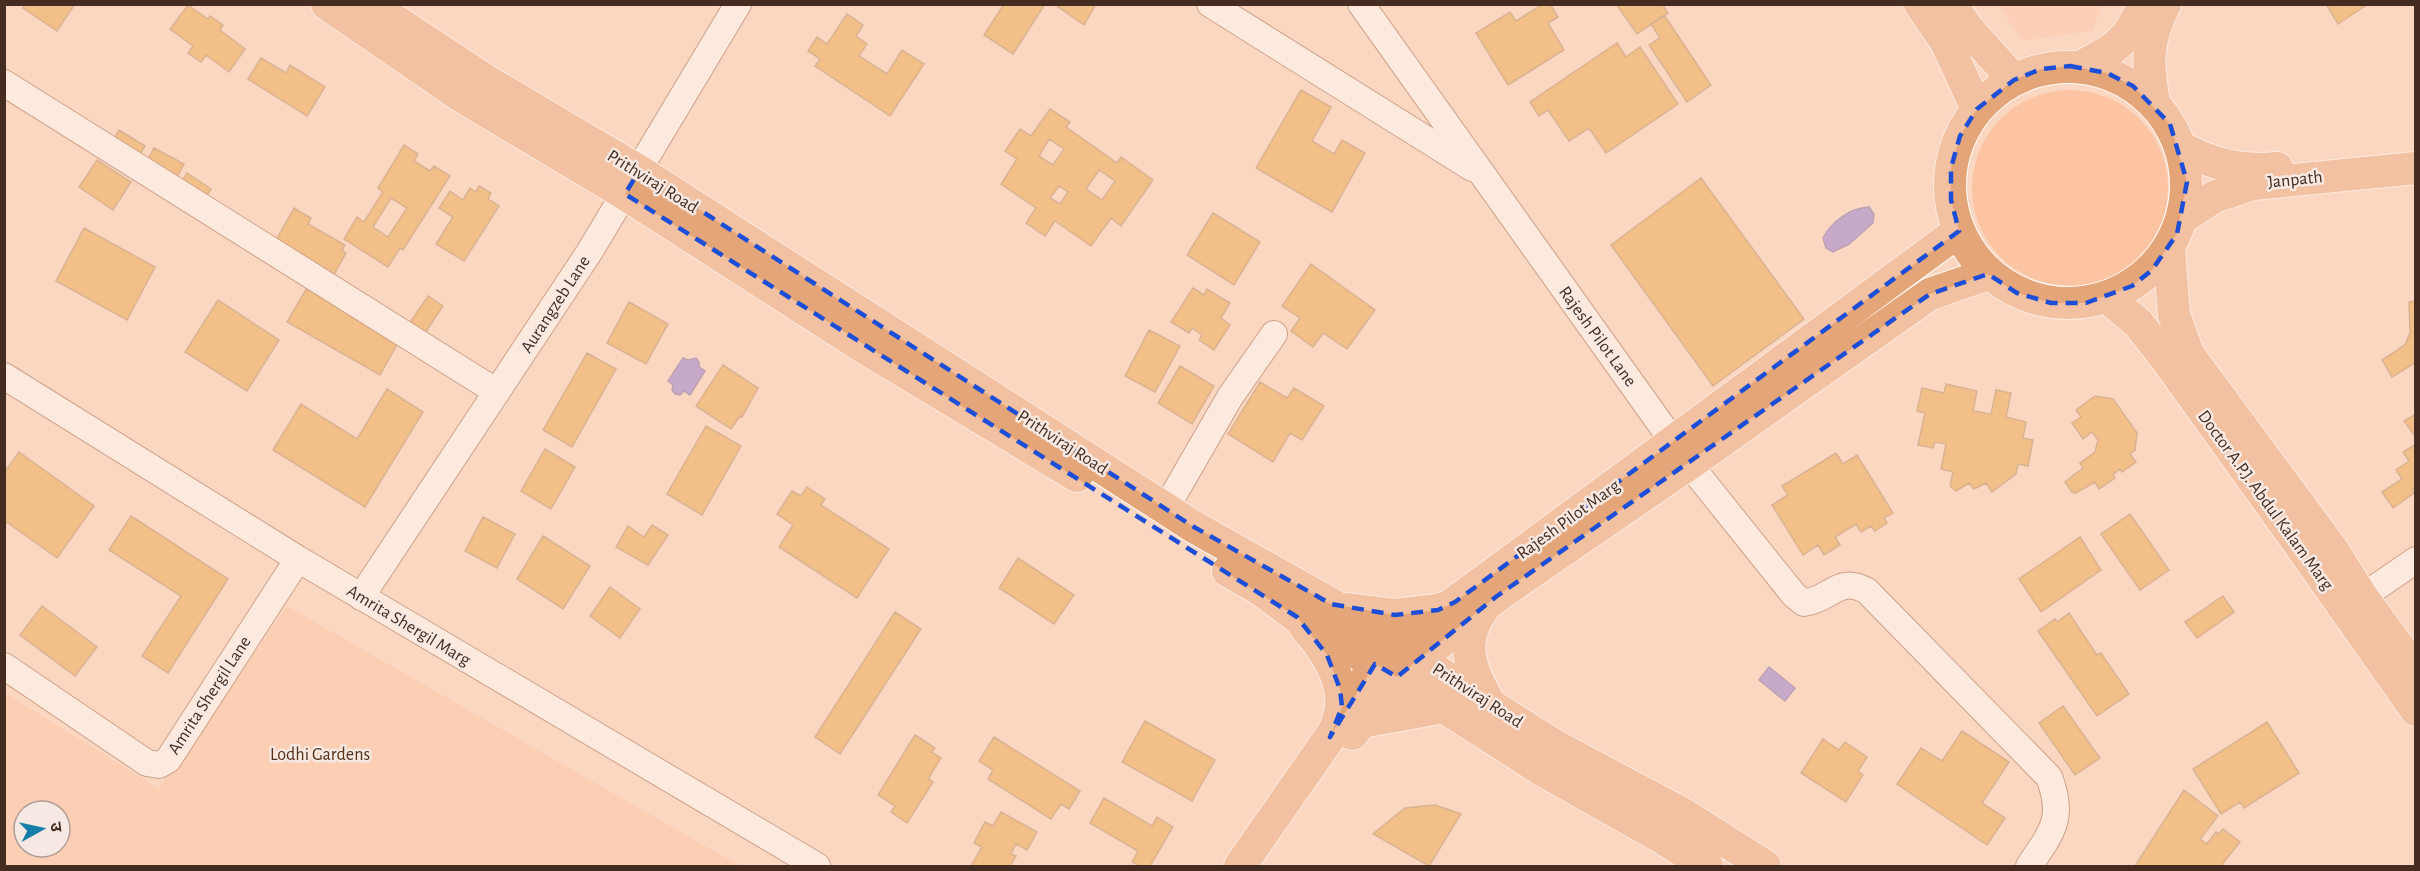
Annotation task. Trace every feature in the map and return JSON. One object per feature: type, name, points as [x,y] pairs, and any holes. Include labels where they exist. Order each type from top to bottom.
[{"type":"main road","name":"Prithviraj Road","points":[[327,4],[461,96],[632,183],[1194,527],[1331,604],[1397,661],[1444,707],[1542,770],[1659,836],[1707,867]]},
{"type":"main road","name":"Prithviraj Road","points":[[369,4],[490,83],[863,347],[1261,590],[1297,617],[1489,703],[1557,747],[1683,814],[1765,867]]},
{"type":"main road","points":[[1920,4],[1946,42],[1977,109]]},
{"type":"main road","points":[[1951,4],[1967,28],[2014,80]]},
{"type":"main road","points":[[2080,67],[2115,49],[2134,27],[2144,4]]},
{"type":"main road","points":[[2154,104],[2148,53],[2153,29],[2165,4]]},
{"type":"main road","points":[[2080,67],[2107,73],[2133,86],[2154,104],[2170,124],[2180,147],[2187,182],[2182,218],[2169,249],[2152,270],[2132,286],[2108,298],[2086,303],[2051,303],[2017,293],[1988,274],[1971,254],[1959,231],[1951,200],[1951,168],[1960,136],[1977,109],[1994,92],[2014,80],[2041,69],[2080,67]]},
{"type":"main road","name":"Janpath","points":[[2180,147],[2199,157],[2251,171],[2415,154]]},
{"type":"main road","name":"Janpath","points":[[2182,218],[2214,197],[2253,184],[2415,168]]},
{"type":"main road","name":"Rajesh Pilot Marg","points":[[1267,867],[1341,748],[1361,722],[1397,661],[1497,596],[1681,453],[1959,231]]},
{"type":"main road","name":"Doctor A.P.J. Abdul Kalam Marg","points":[[2169,249],[2174,315],[2188,354],[2332,549],[2362,597],[2415,671]]},
{"type":"main road","name":"Rajesh Pilot Marg","points":[[1240,867],[1330,737],[1397,661],[1455,602],[1681,453],[1930,294],[1988,274]]},
{"type":"main road","name":"Doctor A.P.J. Abdul Kalam Marg","points":[[2108,298],[2138,323],[2169,363],[2415,710]]},
{"type":"main road","points":[[1489,703],[1473,670],[1469,653],[1469,636],[1482,610],[1497,596]]},
{"type":"main road","points":[[1331,604],[1352,610],[1395,615],[1438,610],[1455,602]]},
{"type":"main road","points":[[1297,617],[1327,655],[1340,689],[1342,707],[1330,737]]},
{"type":"main road","points":[[1361,722],[1444,707]]},
{"type":"street","name":"Aurangzeb Lane","points":[[361,597],[632,183],[738,4]]},
{"type":"street","points":[[1210,4],[1483,175]]},
{"type":"street","name":"Rajesh Pilot Lane","points":[[1361,4],[1681,453],[1794,595],[1804,603],[1816,601],[1842,585],[1855,585],[1868,591],[2049,777],[2057,807],[2054,830],[2029,867]]},
{"type":"street","points":[[4,83],[497,392]]},
{"type":"street","points":[[1166,508],[1230,397],[1274,334]]},
{"type":"street","name":"Amrita Shergil Marg","points":[[4,376],[298,559],[817,867]]},
{"type":"street","name":"Amrita Shergil Lane","points":[[4,666],[147,763],[159,765],[168,760],[298,559]]},
{"type":"street","points":[[2362,597],[2415,560]]},
{"type":"highlighted area","points":[[2070,66],[2107,73],[2133,86],[2170,124],[2187,182],[2177,234],[2152,270],[2132,286],[2086,303],[2051,303],[2017,293],[1988,274],[1930,294],[1497,596],[1397,677],[1375,664],[1330,737],[1342,707],[1340,689],[1327,655],[1297,617],[625,194],[639,171],[1194,527],[1331,604],[1395,615],[1438,610],[1455,602],[1959,231],[1951,200],[1951,168],[1960,136],[1977,109],[2014,80],[2041,69]]},
{"type":"shaded area","points":[[1998,5],[2103,5],[2092,31],[2022,41]]},
{"type":"shaded area","points":[[1869,207],[1874,214],[1873,223],[1849,244],[1833,252],[1826,248],[1823,238],[1836,221],[1855,210]]},
{"type":"shaded area","points":[[683,358],[688,360],[696,358],[699,367],[705,371],[690,395],[684,391],[680,395],[675,394],[672,390],[673,385],[668,381]]},
{"type":"shaded area","points":[[1769,667],[1795,688],[1785,701],[1759,680]]},
{"type":"green space","points":[[2060,90],[2080,90],[2107,97],[2132,112],[2146,126],[2161,151],[2168,178],[2168,198],[2161,225],[2146,250],[2132,264],[2098,282],[2080,286],[2060,286],[2033,279],[2008,264],[1994,250],[1976,216],[1972,198],[1972,178],[1979,151],[1994,126],[2008,112],[2042,94]]},
{"type":"green space","name":"Lodhi Gardens","points":[[287,606],[740,866],[5,866],[4,692],[159,789]]},
{"type":"building","points":[[25,4],[75,4],[57,31],[23,8]]},
{"type":"building","points":[[1004,4],[1045,4],[1013,54],[984,35]]},
{"type":"building","points":[[1054,4],[1096,4],[1084,25]]},
{"type":"building","points":[[1543,4],[1550,4],[1558,17],[1548,23],[1564,50],[1508,85],[1476,33],[1510,12],[1516,21]]},
{"type":"building","points":[[1616,4],[1662,4],[1668,13],[1637,34]]},
{"type":"building","points":[[2326,4],[2368,4],[2338,24]]},
{"type":"building","points":[[188,5],[208,19],[210,16],[223,25],[220,30],[245,49],[229,72],[206,55],[201,62],[188,53],[193,46],[170,29]]},
{"type":"building","points":[[847,14],[863,25],[856,36],[867,44],[859,56],[887,74],[902,50],[924,64],[890,116],[815,66],[820,59],[808,51],[817,37],[827,44]]},
{"type":"building","points":[[1664,15],[1711,85],[1687,102],[1649,45],[1660,38],[1651,24]]},
{"type":"building","points":[[1617,43],[1626,57],[1640,47],[1678,104],[1606,153],[1589,128],[1569,141],[1548,110],[1539,116],[1530,102]]},
{"type":"building","points":[[261,58],[286,73],[290,65],[325,87],[307,116],[248,79]]},
{"type":"building","points":[[1301,90],[1331,107],[1312,141],[1334,154],[1342,140],[1365,153],[1332,212],[1256,168]]},
{"type":"building","points":[[1050,109],[1070,122],[1066,127],[1117,163],[1121,157],[1153,180],[1121,226],[1111,218],[1091,246],[1055,221],[1045,236],[1026,223],[1036,208],[1001,184],[1017,159],[1005,151],[1020,129],[1031,136]],"holes":[[[1049,139],[1064,149],[1053,165],[1039,156]],[[1099,170],[1115,181],[1102,200],[1086,189]],[[1059,186],[1068,192],[1060,204],[1050,198]]]},
{"type":"building","points":[[119,130],[145,146],[139,156],[113,140]]},
{"type":"building","points":[[404,145],[418,154],[414,161],[430,171],[434,166],[450,176],[403,250],[400,248],[388,267],[344,239],[357,217],[364,222],[383,192],[378,188]],"holes":[[[391,198],[407,208],[388,237],[373,227]]]},
{"type":"building","points":[[154,148],[184,164],[177,177],[147,161]]},
{"type":"building","points":[[97,160],[131,182],[113,210],[79,187]]},
{"type":"building","points":[[187,173],[211,189],[204,200],[180,184]]},
{"type":"building","points":[[1701,178],[1804,319],[1713,386],[1611,245]]},
{"type":"building","points":[[479,186],[491,193],[488,199],[499,206],[464,261],[436,244],[453,217],[439,208],[450,191],[463,200],[470,188],[476,192]]},
{"type":"building","points":[[294,208],[311,218],[308,224],[345,245],[342,250],[346,253],[332,278],[274,244]]},
{"type":"building","points":[[1213,213],[1260,242],[1234,285],[1187,255]]},
{"type":"building","points":[[84,228],[155,267],[127,320],[56,281]]},
{"type":"building","points":[[1311,264],[1375,310],[1347,349],[1323,333],[1313,347],[1291,331],[1300,318],[1282,306]]},
{"type":"building","points":[[308,286],[400,339],[380,375],[287,322]]},
{"type":"building","points":[[1193,288],[1204,295],[1207,289],[1230,303],[1221,318],[1230,325],[1214,350],[1199,340],[1202,335],[1192,328],[1189,333],[1171,322]]},
{"type":"building","points":[[428,296],[443,306],[420,341],[405,330]]},
{"type":"building","points":[[218,300],[279,340],[247,391],[185,352]]},
{"type":"building","points":[[2416,301],[2416,362],[2392,377],[2382,360],[2405,345],[2410,333],[2409,302]]},
{"type":"building","points":[[629,302],[668,324],[646,364],[607,343]]},
{"type":"building","points":[[1149,330],[1180,346],[1155,392],[1125,376]]},
{"type":"building","points":[[587,353],[616,369],[572,447],[543,430]]},
{"type":"building","points":[[723,365],[758,388],[742,417],[740,416],[731,429],[696,406]]},
{"type":"building","points":[[1180,366],[1214,386],[1192,424],[1158,403]]},
{"type":"building","points":[[1260,382],[1287,398],[1294,388],[1324,406],[1302,440],[1290,433],[1273,462],[1228,434]]},
{"type":"building","points":[[1946,384],[1977,391],[1973,411],[1991,414],[1996,390],[2011,393],[2006,417],[2026,422],[2023,438],[2033,440],[2028,466],[2018,464],[2016,474],[1992,492],[1986,483],[1974,489],[1969,483],[1956,491],[1950,486],[1953,472],[1941,469],[1946,444],[1935,442],[1933,448],[1918,445],[1925,413],[1917,411],[1922,388],[1944,393]]},
{"type":"building","points":[[387,389],[423,412],[365,507],[273,450],[301,404],[357,439]]},
{"type":"building","points":[[2095,396],[2113,399],[2137,433],[2135,450],[2130,454],[2136,462],[2122,472],[2120,469],[2113,475],[2115,478],[2099,489],[2095,482],[2076,493],[2072,492],[2065,482],[2083,468],[2080,463],[2095,452],[2098,440],[2092,432],[2083,439],[2072,423],[2081,417],[2076,410]]},
{"type":"building","points":[[2416,414],[2416,438],[2404,421]]},
{"type":"building","points":[[706,426],[741,446],[702,515],[667,494]]},
{"type":"building","points":[[2416,444],[2416,487],[2412,490],[2414,493],[2393,508],[2382,492],[2402,479],[2396,470],[2409,461],[2403,452]]},
{"type":"building","points":[[545,449],[575,467],[551,509],[521,491]]},
{"type":"building","points":[[19,452],[94,506],[57,558],[4,520],[4,473]]},
{"type":"building","points":[[1836,453],[1843,464],[1857,455],[1893,513],[1884,518],[1887,523],[1875,531],[1871,526],[1861,532],[1856,524],[1835,537],[1840,545],[1824,555],[1818,545],[1803,555],[1772,505],[1788,495],[1782,486]]},
{"type":"building","points":[[807,487],[825,499],[821,505],[889,549],[857,598],[779,547],[793,525],[777,514],[792,491],[801,496]]},
{"type":"building","points":[[2130,514],[2169,570],[2140,590],[2101,534]]},
{"type":"building","points":[[131,516],[228,579],[168,673],[142,656],[181,596],[109,550]]},
{"type":"building","points":[[483,517],[515,534],[497,568],[465,551]]},
{"type":"building","points":[[652,525],[668,535],[648,565],[616,547],[628,526],[644,537]]},
{"type":"building","points":[[543,536],[590,566],[563,609],[517,579]]},
{"type":"building","points":[[2080,537],[2101,570],[2041,612],[2019,579]]},
{"type":"building","points":[[1018,558],[1074,595],[1054,624],[999,588]]},
{"type":"building","points":[[610,587],[640,609],[620,638],[590,616]]},
{"type":"building","points":[[2223,596],[2234,612],[2197,638],[2185,622]]},
{"type":"building","points":[[42,606],[97,647],[75,676],[20,635]]},
{"type":"building","points":[[895,612],[921,629],[840,754],[815,737]]},
{"type":"building","points":[[2069,613],[2097,655],[2101,653],[2129,694],[2097,716],[2038,631],[2055,619],[2057,622]]},
{"type":"building","points":[[2063,706],[2100,758],[2075,775],[2039,723]]},
{"type":"building","points":[[1145,721],[1215,760],[1192,801],[1122,762]]},
{"type":"building","points":[[2267,722],[2299,773],[2244,808],[2240,802],[2221,814],[2193,769]]},
{"type":"building","points":[[1962,731],[2009,762],[1982,803],[2005,818],[1987,845],[1897,784],[1921,748],[1942,761]]},
{"type":"building","points":[[915,735],[935,748],[932,752],[941,758],[928,779],[933,782],[907,823],[891,812],[895,806],[878,795]]},
{"type":"building","points":[[994,737],[1080,791],[1069,809],[1061,804],[1051,819],[988,779],[993,770],[979,761]]},
{"type":"building","points":[[1823,739],[1839,750],[1845,742],[1867,757],[1858,771],[1863,775],[1846,802],[1801,773]]},
{"type":"building","points":[[2184,790],[2218,816],[2200,839],[2207,844],[2216,832],[2219,834],[2223,829],[2240,842],[2221,866],[2135,866]]},
{"type":"building","points":[[1104,798],[1152,826],[1157,817],[1173,827],[1150,866],[1140,866],[1132,862],[1138,851],[1090,823]]},
{"type":"building","points":[[1435,805],[1461,814],[1429,866],[1373,834],[1405,808]]},
{"type":"building","points":[[1001,812],[1037,832],[1027,850],[1016,844],[1011,854],[1016,856],[1010,866],[971,866],[982,847],[974,843],[985,822],[993,826]]}]
